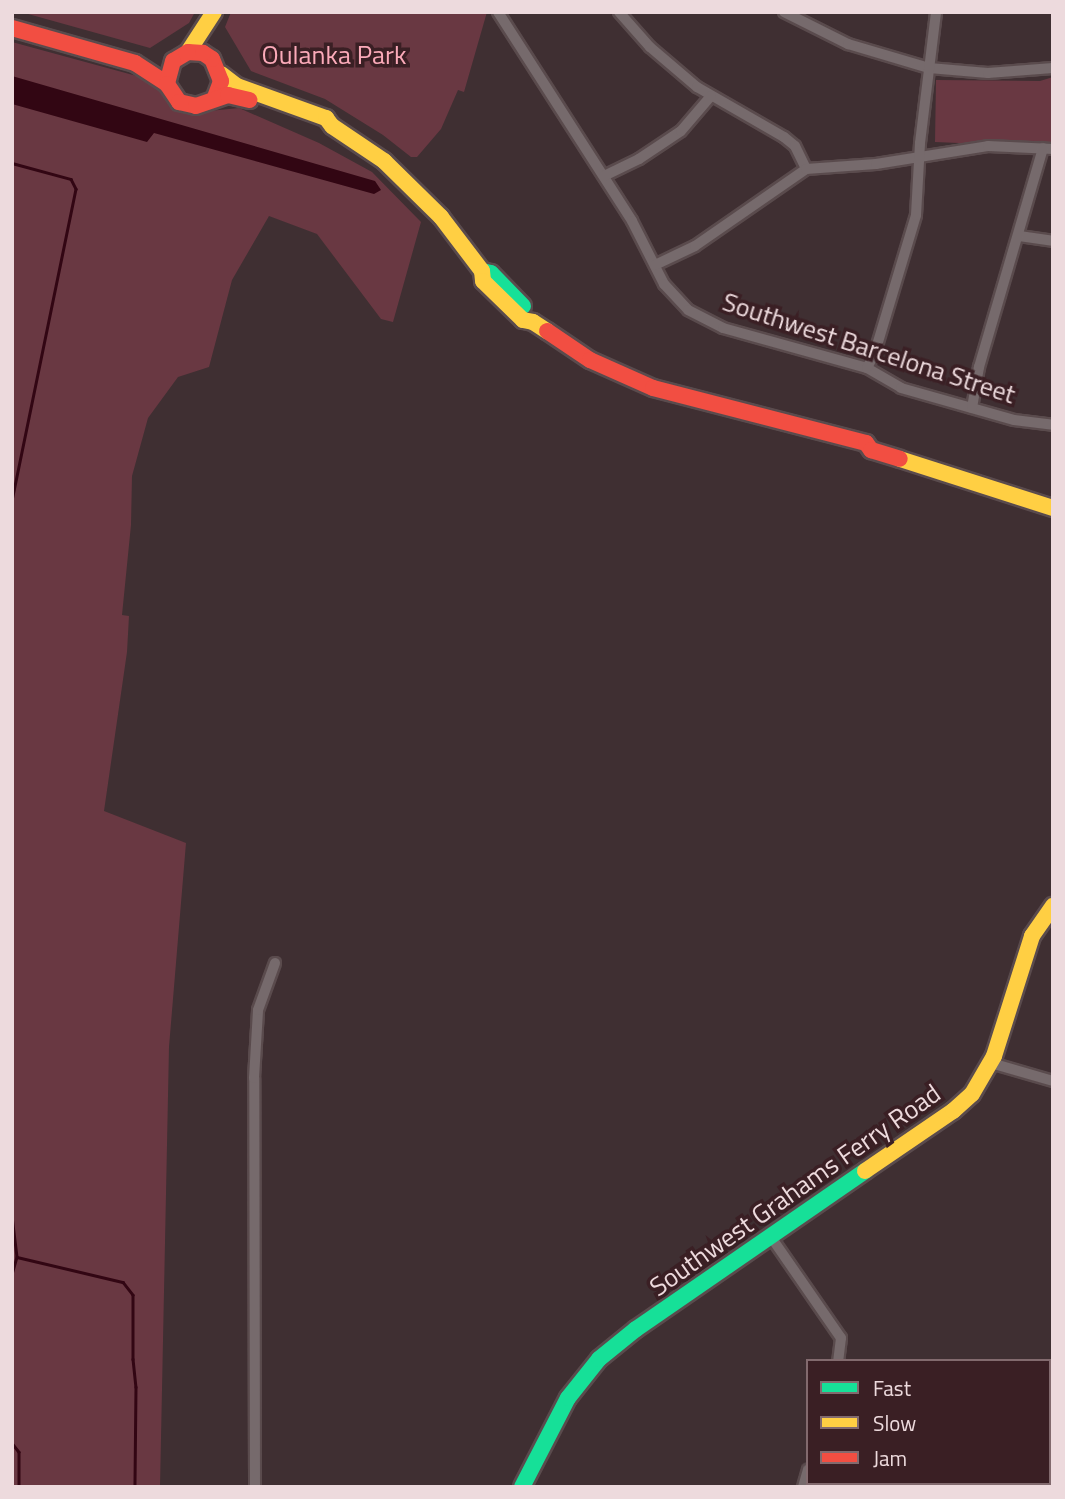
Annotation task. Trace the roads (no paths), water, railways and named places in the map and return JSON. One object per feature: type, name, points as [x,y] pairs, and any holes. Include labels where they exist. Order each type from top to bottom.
[{"type":"main road","points":[[135,63],[141,60],[158,63],[173,61],[188,52],[212,18]]},
{"type":"main road","points":[[212,18],[212,59]]},
{"type":"main road","points":[[12,28],[135,63],[167,84]]},
{"type":"main road","points":[[188,52],[203,53],[212,59],[221,74],[237,86],[326,118],[332,126],[368,149],[411,184],[482,271],[483,281],[496,295],[523,320],[533,322],[578,353],[628,379],[772,421],[781,428],[863,452],[871,450],[1053,508]]},
{"type":"main road","points":[[173,61],[168,71],[167,84],[172,95],[184,105],[200,106],[215,97],[235,95],[322,127],[332,126]]},
{"type":"main road","points":[[215,97],[220,87],[221,74]]},
{"type":"main road","name":"Southwest Grahams Ferry Road","points":[[522,1487],[568,1398],[599,1359],[636,1329],[964,1103],[979,1086],[991,1063],[1027,947],[1038,924],[1053,906]]},
{"type":"street","name":"Southwest Barcelona Street","points":[[498,12],[632,221],[673,296],[708,322],[867,368],[901,388],[1014,420],[1053,425]]},
{"type":"street","points":[[619,12],[650,47],[711,96],[784,137],[795,146],[806,169]]},
{"type":"street","points":[[784,12],[848,44],[929,68],[988,73],[1053,68]]},
{"type":"street","points":[[867,368],[875,352],[916,215],[919,156],[936,12]]},
{"type":"street","points":[[604,176],[639,159],[681,131],[711,96]]},
{"type":"street","points":[[655,265],[695,246],[806,169],[864,166],[988,146],[1048,149],[979,367],[972,408]]},
{"type":"street","points":[[1019,236],[1053,242]]},
{"type":"street","points":[[255,1487],[254,1078],[258,1010],[275,963]]},
{"type":"street","points":[[991,1063],[1053,1081]]},
{"type":"street","points":[[771,1237],[841,1338],[838,1359]]},
{"type":"waterway","points":[[12,163],[71,179],[76,189],[12,501]]},
{"type":"waterway","points":[[12,1216],[17,1257],[12,1275]]},
{"type":"waterway","points":[[17,1257],[123,1282],[133,1295],[135,1487]]},
{"type":"waterway","points":[[12,1443],[19,1452],[19,1487]]},
{"type":"park label","name":"Oulanka Park","points":[[334,55]]}]
